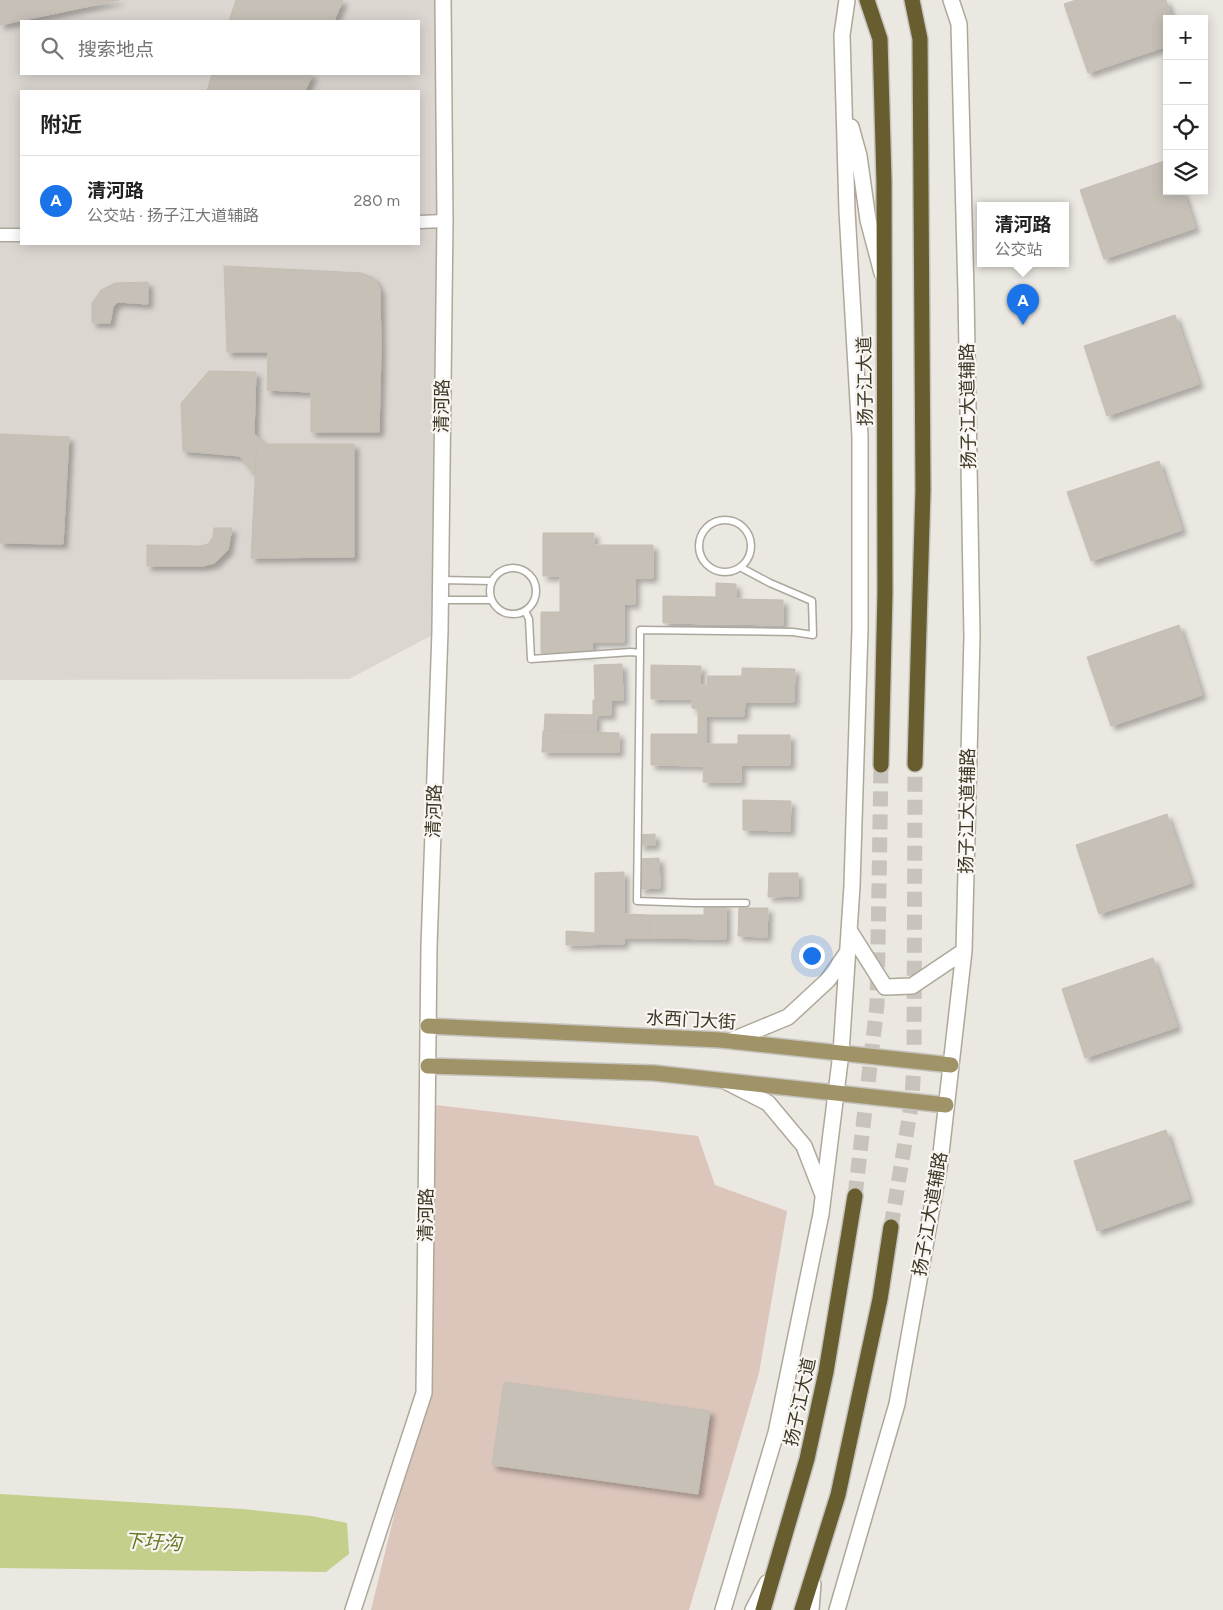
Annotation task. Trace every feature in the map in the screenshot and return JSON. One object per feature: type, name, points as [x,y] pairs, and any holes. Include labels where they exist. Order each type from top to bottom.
[{"type":"highway","name":"扬子江大道","points":[[867,0],[880,39],[884,181],[885,593],[881,764]]},
{"type":"highway","points":[[912,0],[920,39],[923,490],[915,764]]},
{"type":"highway","name":"扬子江大道","points":[[763,1610],[810,1449],[826,1372],[855,1196]]},
{"type":"highway","points":[[802,1610],[838,1495],[880,1299],[891,1227]]},
{"type":"main road","name":"清河路","points":[[354,1610],[424,1393],[428,1026],[440,600],[445,221],[443,0]]},
{"type":"main road","points":[[723,1610],[776,1433],[821,1214],[841,1053],[849,930],[860,628],[860,436],[847,211],[842,35],[847,0]]},
{"type":"main road","name":"扬子江大道辅路","points":[[837,1610],[897,1404],[940,1162],[964,951],[972,637],[966,293],[958,24],[950,0]]},
{"type":"main road","points":[[844,104],[858,156],[868,220],[883,279]]},
{"type":"main road","points":[[849,930],[885,988],[912,986],[964,951]]},
{"type":"main road","points":[[730,1041],[788,1017],[828,980],[847,952]]},
{"type":"main road","name":"水西门大街","points":[[428,1026],[730,1041],[951,1065]]},
{"type":"main road","points":[[428,1066],[654,1073],[946,1105]]},
{"type":"main road","points":[[724,1080],[768,1103],[804,1146],[823,1196]]},
{"type":"main road","points":[[753,1610],[775,1569]]},
{"type":"main road","points":[[811,1610],[814,1571]]},
{"type":"street","points":[[420,222],[445,221]]},
{"type":"street","points":[[0,235],[20,235]]},
{"type":"lane","points":[[726,520],[741,525],[747,531],[751,546],[746,562],[740,567],[732,571],[714,569],[702,557],[700,539],[710,525],[726,520]]},
{"type":"lane","points":[[740,567],[770,583],[812,600],[813,635],[793,632],[640,630],[636,902],[746,903]]},
{"type":"lane","points":[[518,568],[526,571],[532,577],[535,584],[536,592],[531,606],[517,614],[509,614],[496,607],[490,593],[492,581],[503,570],[518,568]]},
{"type":"lane","points":[[440,580],[492,581]]},
{"type":"lane","points":[[440,600],[492,600]]},
{"type":"lane","points":[[525,611],[529,619],[531,659],[640,653]]},
{"type":"shaded area","points":[[0,0],[440,0],[440,631],[349,679],[0,680]]},
{"type":"shaded area","points":[[427,1104],[698,1136],[715,1185],[787,1211],[759,1373],[689,1610],[371,1610],[424,1393]]},
{"type":"water","name":"下圩沟","points":[[0,1494],[243,1509],[311,1516],[347,1523],[349,1554],[326,1572],[0,1568]]},
{"type":"building","points":[[0,0],[119,0],[20,20],[0,25]]},
{"type":"building","points":[[236,0],[343,0],[334,20],[229,20]]},
{"type":"building","points":[[1076,0],[1166,0],[1171,15],[1163,15],[1163,47],[1088,73],[1064,4]]},
{"type":"building","points":[[212,75],[313,75],[305,90],[207,90]]},
{"type":"building","points":[[1163,161],[1163,195],[1184,195],[1195,228],[1104,259],[1080,190]]},
{"type":"building","points":[[224,266],[362,273],[374,278],[380,289],[379,432],[311,432],[311,392],[267,390],[268,352],[227,352]]},
{"type":"building","points":[[148,282],[148,304],[118,302],[113,307],[110,323],[92,323],[92,303],[101,290],[115,283]]},
{"type":"building","points":[[1175,315],[1199,384],[1107,416],[1084,346]]},
{"type":"building","points":[[209,371],[256,372],[254,433],[264,444],[257,444],[254,474],[240,456],[183,451],[181,403]]},
{"type":"building","points":[[0,434],[69,437],[63,544],[0,543]]},
{"type":"building","points":[[257,444],[354,444],[354,557],[251,558]]},
{"type":"building","points":[[1159,461],[1182,530],[1091,561],[1067,492]]},
{"type":"building","points":[[214,528],[232,528],[228,550],[215,563],[203,566],[147,566],[147,545],[200,546],[208,544],[213,537]]},
{"type":"building","points":[[543,533],[594,533],[594,545],[653,545],[653,578],[635,578],[635,604],[624,604],[624,642],[592,642],[592,653],[541,653],[541,612],[560,612],[560,576],[543,576]]},
{"type":"building","points":[[716,583],[736,584],[736,599],[783,600],[783,625],[663,623],[663,596],[716,597]]},
{"type":"building","points":[[1179,625],[1202,695],[1111,726],[1087,657]]},
{"type":"building","points":[[622,664],[623,700],[595,701],[594,665]]},
{"type":"building","points":[[651,665],[701,666],[700,685],[707,685],[708,676],[742,676],[742,668],[795,669],[794,702],[745,702],[744,716],[706,716],[706,744],[738,744],[738,735],[790,735],[790,765],[741,765],[741,782],[703,782],[704,766],[651,765],[651,734],[698,734],[698,709],[692,708],[692,699],[651,699]]},
{"type":"building","points":[[593,700],[611,701],[611,715],[593,715]]},
{"type":"building","points":[[545,714],[596,715],[596,733],[544,731]]},
{"type":"building","points":[[543,731],[619,733],[619,752],[542,752]]},
{"type":"building","points":[[743,800],[791,801],[790,831],[743,830]]},
{"type":"building","points":[[1167,814],[1191,883],[1099,914],[1076,845]]},
{"type":"building","points":[[655,834],[655,845],[640,846],[639,835]]},
{"type":"building","points":[[659,858],[660,888],[640,889],[639,859]]},
{"type":"building","points":[[624,872],[624,944],[566,945],[566,931],[595,933],[595,873]]},
{"type":"building","points":[[769,873],[798,873],[798,896],[768,897]]},
{"type":"building","points":[[704,904],[726,904],[726,939],[649,938],[649,915],[704,915]]},
{"type":"building","points":[[739,908],[768,908],[767,937],[738,936]]},
{"type":"building","points":[[625,914],[649,915],[649,938],[625,938]]},
{"type":"building","points":[[1153,958],[1177,1027],[1085,1058],[1062,989]]},
{"type":"building","points":[[1166,1130],[1189,1199],[1097,1231],[1074,1161]]},
{"type":"building","points":[[504,1382],[710,1411],[698,1494],[492,1465]]},
{"type":"tunnel","points":[[891,1227],[912,1100],[914,1061],[915,764]]},
{"type":"tunnel","points":[[855,1196],[877,1005],[881,765]]},
{"type":"place","name":"清河路","points":[[1023,325]]}]
